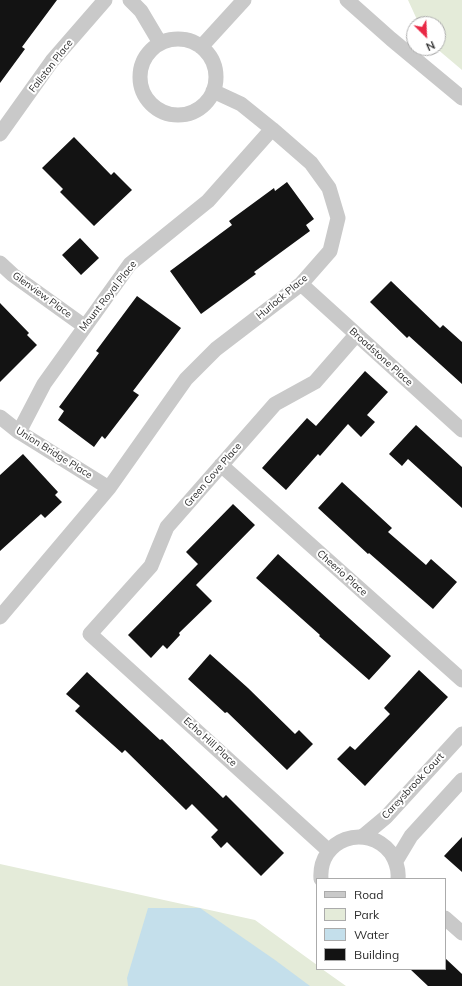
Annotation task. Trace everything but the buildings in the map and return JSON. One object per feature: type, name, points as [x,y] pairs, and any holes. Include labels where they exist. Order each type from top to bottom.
[{"type":"street","name":"Fallston Place","points":[[0,134],[52,61],[106,0]]},
{"type":"street","points":[[130,0],[140,11],[160,43]]},
{"type":"street","points":[[201,47],[244,0]]},
{"type":"street","points":[[347,0],[462,98]]},
{"type":"street","points":[[170,39],[192,41],[201,47],[210,55],[215,67],[216,79],[214,91],[203,106],[186,114],[174,115],[163,112],[153,106],[145,97],[140,86],[139,74],[141,65],[152,48],[170,39]]},
{"type":"street","name":"Hurlock Place","points":[[0,617],[109,488],[186,379],[216,349],[301,284],[330,251],[338,218],[329,188],[311,164],[272,129],[241,104],[214,91]]},
{"type":"street","name":"Mount Royal Place","points":[[19,432],[44,384],[84,326],[130,264],[208,201],[272,129]]},
{"type":"street","name":"Glenview Place","points":[[0,263],[13,275],[84,326]]},
{"type":"street","name":"Broadstone Place","points":[[301,284],[462,430]]},
{"type":"street","name":"Green Cove Place","points":[[90,634],[151,566],[167,527],[275,404],[315,382],[356,335]]},
{"type":"street","name":"Union Bridge Place","points":[[0,417],[19,432],[109,488]]},
{"type":"street","name":"Cheerio Place","points":[[221,465],[462,680]]},
{"type":"street","name":"Echo Hill Place","points":[[90,634],[329,851]]},
{"type":"street","name":"Careysbrook Court","points":[[362,837],[386,817],[462,734]]},
{"type":"street","points":[[396,861],[411,836],[462,780]]},
{"type":"street","points":[[321,878],[320,870],[329,851],[337,843],[349,838],[362,837],[373,839],[384,846],[396,861],[398,878]]},
{"type":"street","points":[[446,919],[462,933]]},
{"type":"green space","points":[[408,0],[462,0],[462,70],[445,56],[446,16],[415,16]]},
{"type":"green space","points":[[0,864],[255,920],[316,964],[316,970],[323,970],[346,986],[0,986]]},
{"type":"water","points":[[148,908],[200,908],[310,986],[128,986],[127,978]]}]
